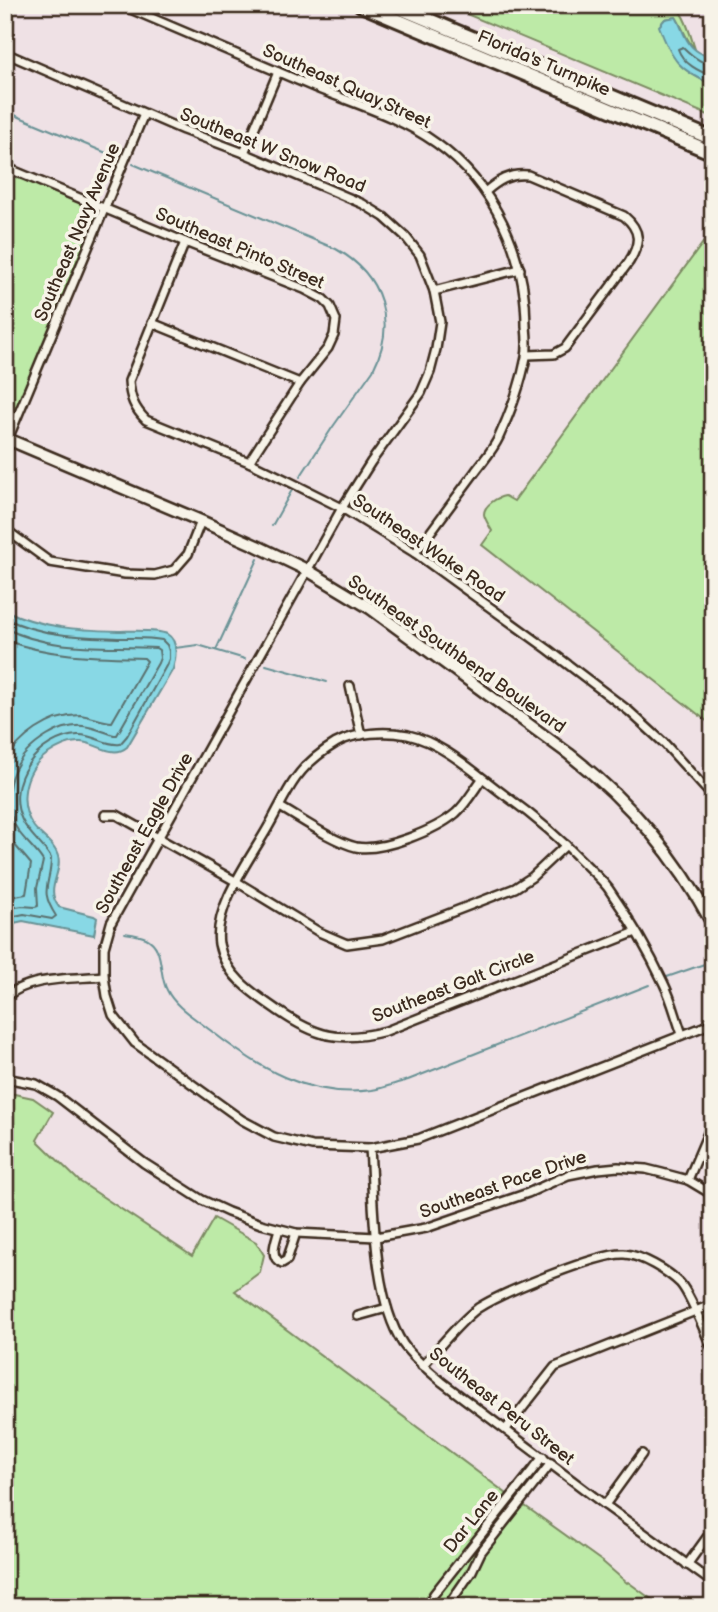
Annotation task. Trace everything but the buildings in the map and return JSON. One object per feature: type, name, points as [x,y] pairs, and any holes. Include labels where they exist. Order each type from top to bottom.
[{"type":"highway","name":"Florida's Turnpike","points":[[361,5],[713,153]]},
{"type":"highway","name":"Florida's Turnpike","points":[[393,5],[713,139]]},
{"type":"street","name":"Southeast Quay Street","points":[[121,5],[367,107],[422,135],[445,150],[467,171],[485,192],[499,215],[512,241],[520,269],[526,303],[527,355],[498,440],[415,553]]},
{"type":"street","name":"Southeast W Snow Road","points":[[5,53],[144,114],[363,204],[405,236],[420,255],[434,291],[440,322],[430,372],[421,393],[371,462],[307,570]]},
{"type":"street","points":[[244,153],[278,72]]},
{"type":"street","name":"Southeast Navy Avenue","points":[[6,439],[144,114]]},
{"type":"street","name":"Southeast Pinto Street","points":[[5,167],[304,289],[330,306],[336,320],[334,335],[328,348],[300,383],[249,461]]},
{"type":"street","points":[[485,192],[506,177],[527,175],[618,213],[629,220],[636,232],[637,246],[629,262],[565,348],[554,354],[527,355]]},
{"type":"street","name":"Southeast Wake Road","points":[[186,242],[129,382],[130,398],[136,410],[146,420],[249,461],[342,508],[415,553],[605,692],[687,766],[713,796]]},
{"type":"street","points":[[434,291],[520,269]]},
{"type":"street","points":[[152,323],[300,383]]},
{"type":"street","name":"Southeast Southbend Boulevard","points":[[6,439],[257,546],[307,570],[370,608],[597,776],[648,827],[697,895],[713,925]]},
{"type":"street","points":[[5,529],[50,562],[125,574],[155,575],[174,570],[188,554],[201,521]]},
{"type":"street","name":"Southeast Eagle Drive","points":[[307,570],[111,923],[104,948],[107,996],[114,1015],[135,1043],[242,1120],[274,1137],[312,1146],[370,1148],[418,1139],[713,1023]]},
{"type":"street","points":[[350,687],[360,734]]},
{"type":"street","name":"Southeast Galt Circle","points":[[636,932],[386,1031],[354,1038],[327,1036],[294,1022],[243,985],[232,973],[219,943],[223,910],[237,882],[297,778],[316,757],[338,742],[360,734],[392,733],[410,736],[441,748],[536,817],[607,887],[636,932],[665,986],[682,1034]]},
{"type":"street","points":[[280,807],[343,843],[359,848],[384,845],[434,827],[457,812],[482,779]]},
{"type":"street","points":[[105,815],[117,816],[237,882],[319,932],[347,944],[383,939],[514,888],[532,877],[566,845]]},
{"type":"street","points":[[5,998],[28,984],[104,976]]},
{"type":"street","name":"Southeast Pace Drive","points":[[5,1078],[36,1084],[57,1096],[144,1163],[202,1200],[261,1224],[296,1233],[376,1237],[426,1228],[568,1175],[618,1167],[646,1169],[688,1180],[713,1195]]},
{"type":"street","points":[[688,1180],[713,1121]]},
{"type":"street","name":"Southeast Peru Street","points":[[370,1148],[380,1276],[391,1321],[404,1344],[422,1366],[713,1583]]},
{"type":"street","points":[[279,1229],[274,1254],[280,1263],[287,1260],[296,1233]]},
{"type":"street","points":[[422,1366],[475,1310],[490,1301],[610,1254],[627,1254],[654,1264],[681,1284],[713,1351]]},
{"type":"street","points":[[506,1429],[555,1367],[713,1304]]},
{"type":"street","points":[[358,1316],[387,1308]]},
{"type":"street","points":[[605,1505],[642,1454]]},
{"type":"street","name":"Dar Lane","points":[[426,1607],[543,1457]]},
{"type":"street","name":"Dar Lane","points":[[447,1607],[481,1552],[551,1463]]},
{"type":"street","points":[[687,1565],[713,1529]]},
{"type":"street","points":[[5,1604],[22,1607]]},
{"type":"green space","points":[[445,5],[675,5],[685,20],[695,49],[676,17],[665,19],[660,26],[679,63],[691,74],[713,85],[713,117]]},
{"type":"green space","points":[[5,171],[98,211],[6,433],[5,433]]},
{"type":"green space","points":[[713,229],[713,726],[482,545],[492,531],[484,516],[486,508],[505,496],[514,501]]},
{"type":"green space","points":[[5,1092],[33,1098],[53,1112],[37,1140],[79,1181],[192,1256],[214,1218],[256,1242],[264,1255],[260,1272],[235,1291],[507,1494],[422,1607],[5,1607]]},
{"type":"green space","points":[[511,1501],[515,1503],[478,1550],[469,1569],[443,1607],[431,1607],[437,1596]]},
{"type":"green space","points":[[525,1506],[662,1607],[451,1607],[475,1573],[484,1554],[521,1507]]},
{"type":"water","points":[[676,17],[691,46],[713,59],[713,85],[684,69],[668,48],[659,26],[665,19]]},
{"type":"water","points":[[5,610],[32,621],[60,627],[162,632],[171,637],[175,645],[173,669],[127,747],[111,751],[81,742],[67,744],[38,762],[25,788],[29,818],[58,856],[53,887],[55,900],[59,907],[97,918],[94,935],[23,921],[5,925]]},
{"type":"waterway","points":[[5,111],[116,157]]},
{"type":"waterway","points":[[133,164],[336,249],[365,272],[375,286],[384,318],[384,335],[373,370],[300,477]]},
{"type":"waterway","points":[[272,526],[292,490]]},
{"type":"waterway","points":[[216,650],[258,559]]},
{"type":"waterway","points":[[175,648],[198,645],[245,659]]},
{"type":"waterway","points":[[266,665],[327,682]]},
{"type":"waterway","points":[[125,933],[141,936],[152,942],[159,954],[164,984],[175,1002],[186,1012],[265,1068],[305,1085],[326,1090],[372,1090],[408,1080],[649,985]]},
{"type":"waterway","points":[[667,977],[713,961]]}]
